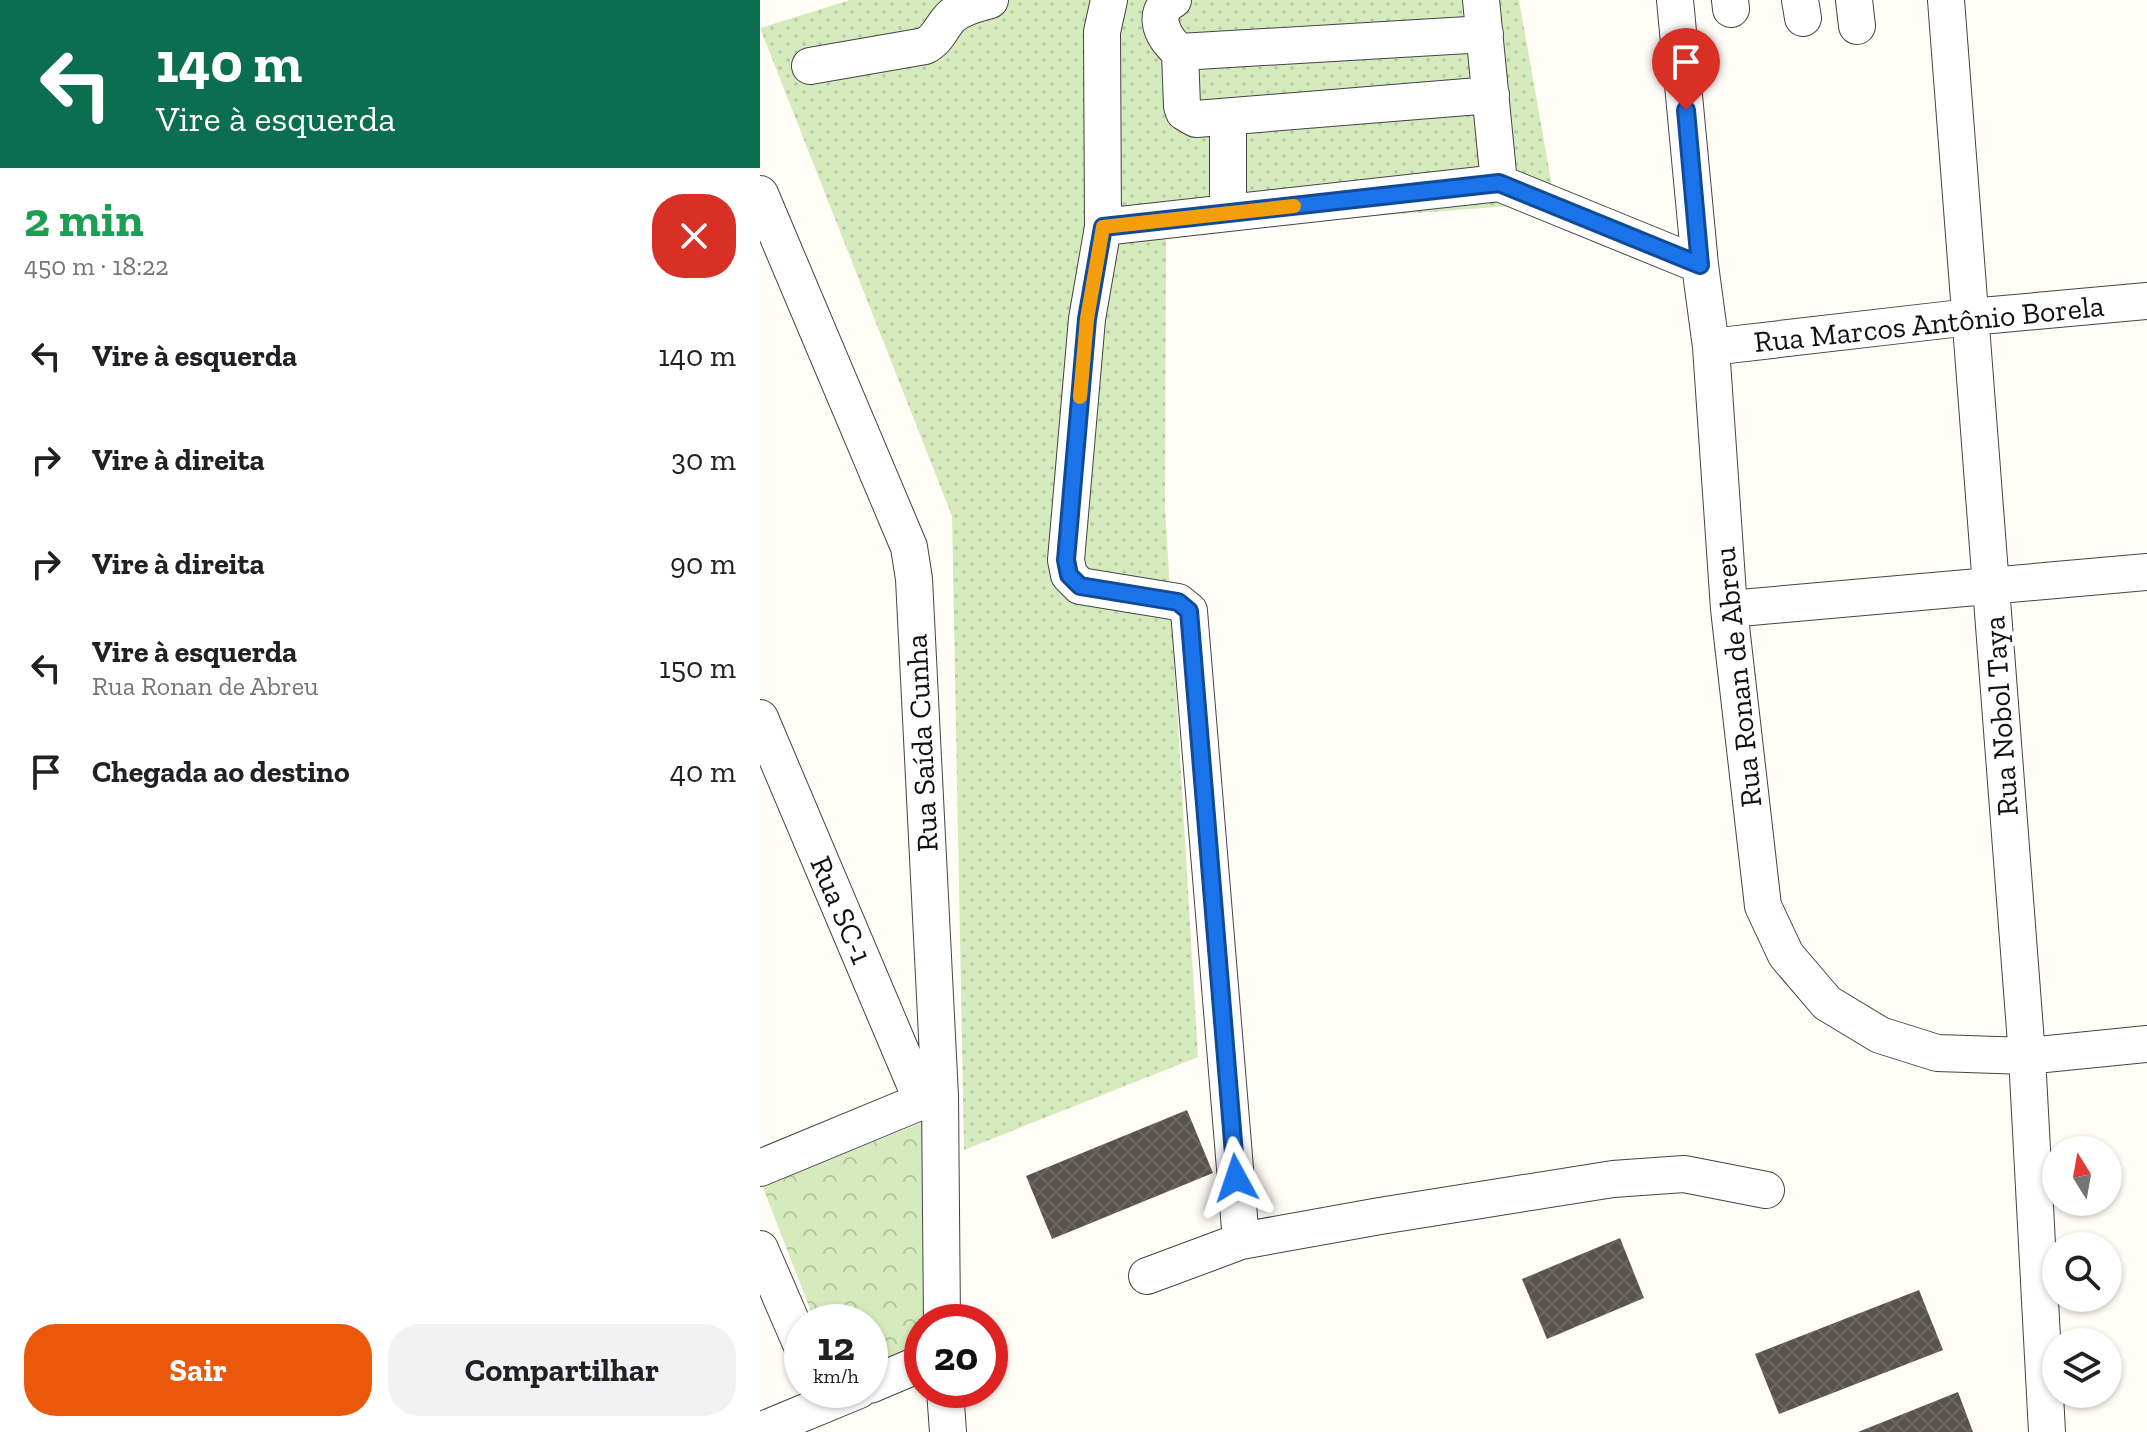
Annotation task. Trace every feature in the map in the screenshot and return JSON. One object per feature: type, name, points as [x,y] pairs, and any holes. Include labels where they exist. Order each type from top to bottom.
[{"type":"street","points":[[810,66],[925,46],[935,41],[951,17],[965,8],[990,0]]},
{"type":"street","points":[[1109,0],[1102,32],[1103,227],[1087,319],[1066,560],[1069,575],[1080,586],[1178,602],[1189,611],[1241,1241]]},
{"type":"street","points":[[1173,0],[1161,12],[1161,27],[1167,42],[1180,52],[1483,17],[1499,183]]},
{"type":"street","name":"Rua Ronan de Abreu","points":[[1675,0],[1700,265],[1711,347],[1729,609],[1763,906],[1786,955],[1827,1003],[1880,1035],[1937,1053],[2027,1056],[2147,1044]]},
{"type":"street","name":"Rua Nobol Taya","points":[[1946,0],[2027,1056],[2047,1432]]},
{"type":"street","points":[[1180,52],[1184,112],[1196,119],[1491,95]]},
{"type":"street","points":[[1228,117],[1228,213]]},
{"type":"street","points":[[1103,227],[1499,183],[1700,265]]},
{"type":"street","name":"Rua Saída Cunha","points":[[760,194],[909,547],[914,579],[931,1098],[941,1304]]},
{"type":"street","name":"Rua Marcos Antônio Borela","points":[[1711,347],[1970,317],[2147,301]]},
{"type":"street","points":[[1729,609],[2147,572]]},
{"type":"street","name":"Rua SC-1","points":[[760,718],[931,1098]]},
{"type":"street","points":[[760,1168],[931,1098]]},
{"type":"street","points":[[1147,1276],[1241,1241],[1613,1179],[1684,1174],[1766,1190]]},
{"type":"street","points":[[760,1249],[784,1304]]},
{"type":"street","points":[[760,1431],[809,1408]]},
{"type":"street","points":[[946,1408],[948,1432]]},
{"type":"green space","points":[[850,0],[1519,0],[1555,203],[1166,231],[1165,508],[1198,1057],[964,1150],[952,516],[760,28]]},
{"type":"green space","points":[[934,1118],[940,1304],[904,1304],[904,1369],[888,1376],[888,1304],[808,1304],[762,1185]]},
{"type":"building","points":[[1187,1110],[1213,1173],[1052,1239],[1026,1176]]},
{"type":"building","points":[[1620,1238],[1644,1298],[1547,1339],[1522,1279]]},
{"type":"building","points":[[1919,1290],[1943,1350],[1779,1414],[1755,1354]]},
{"type":"building","points":[[1958,1392],[1973,1432],[1858,1432]]},
{"type":"slow traffic","points":[[1080,397],[1087,319],[1103,227],[1294,206]]},
{"type":"route","points":[[1236,1178],[1189,611],[1178,602],[1080,586],[1069,575],[1066,560],[1087,319],[1103,227],[1499,183],[1700,265],[1686,110]]}]
